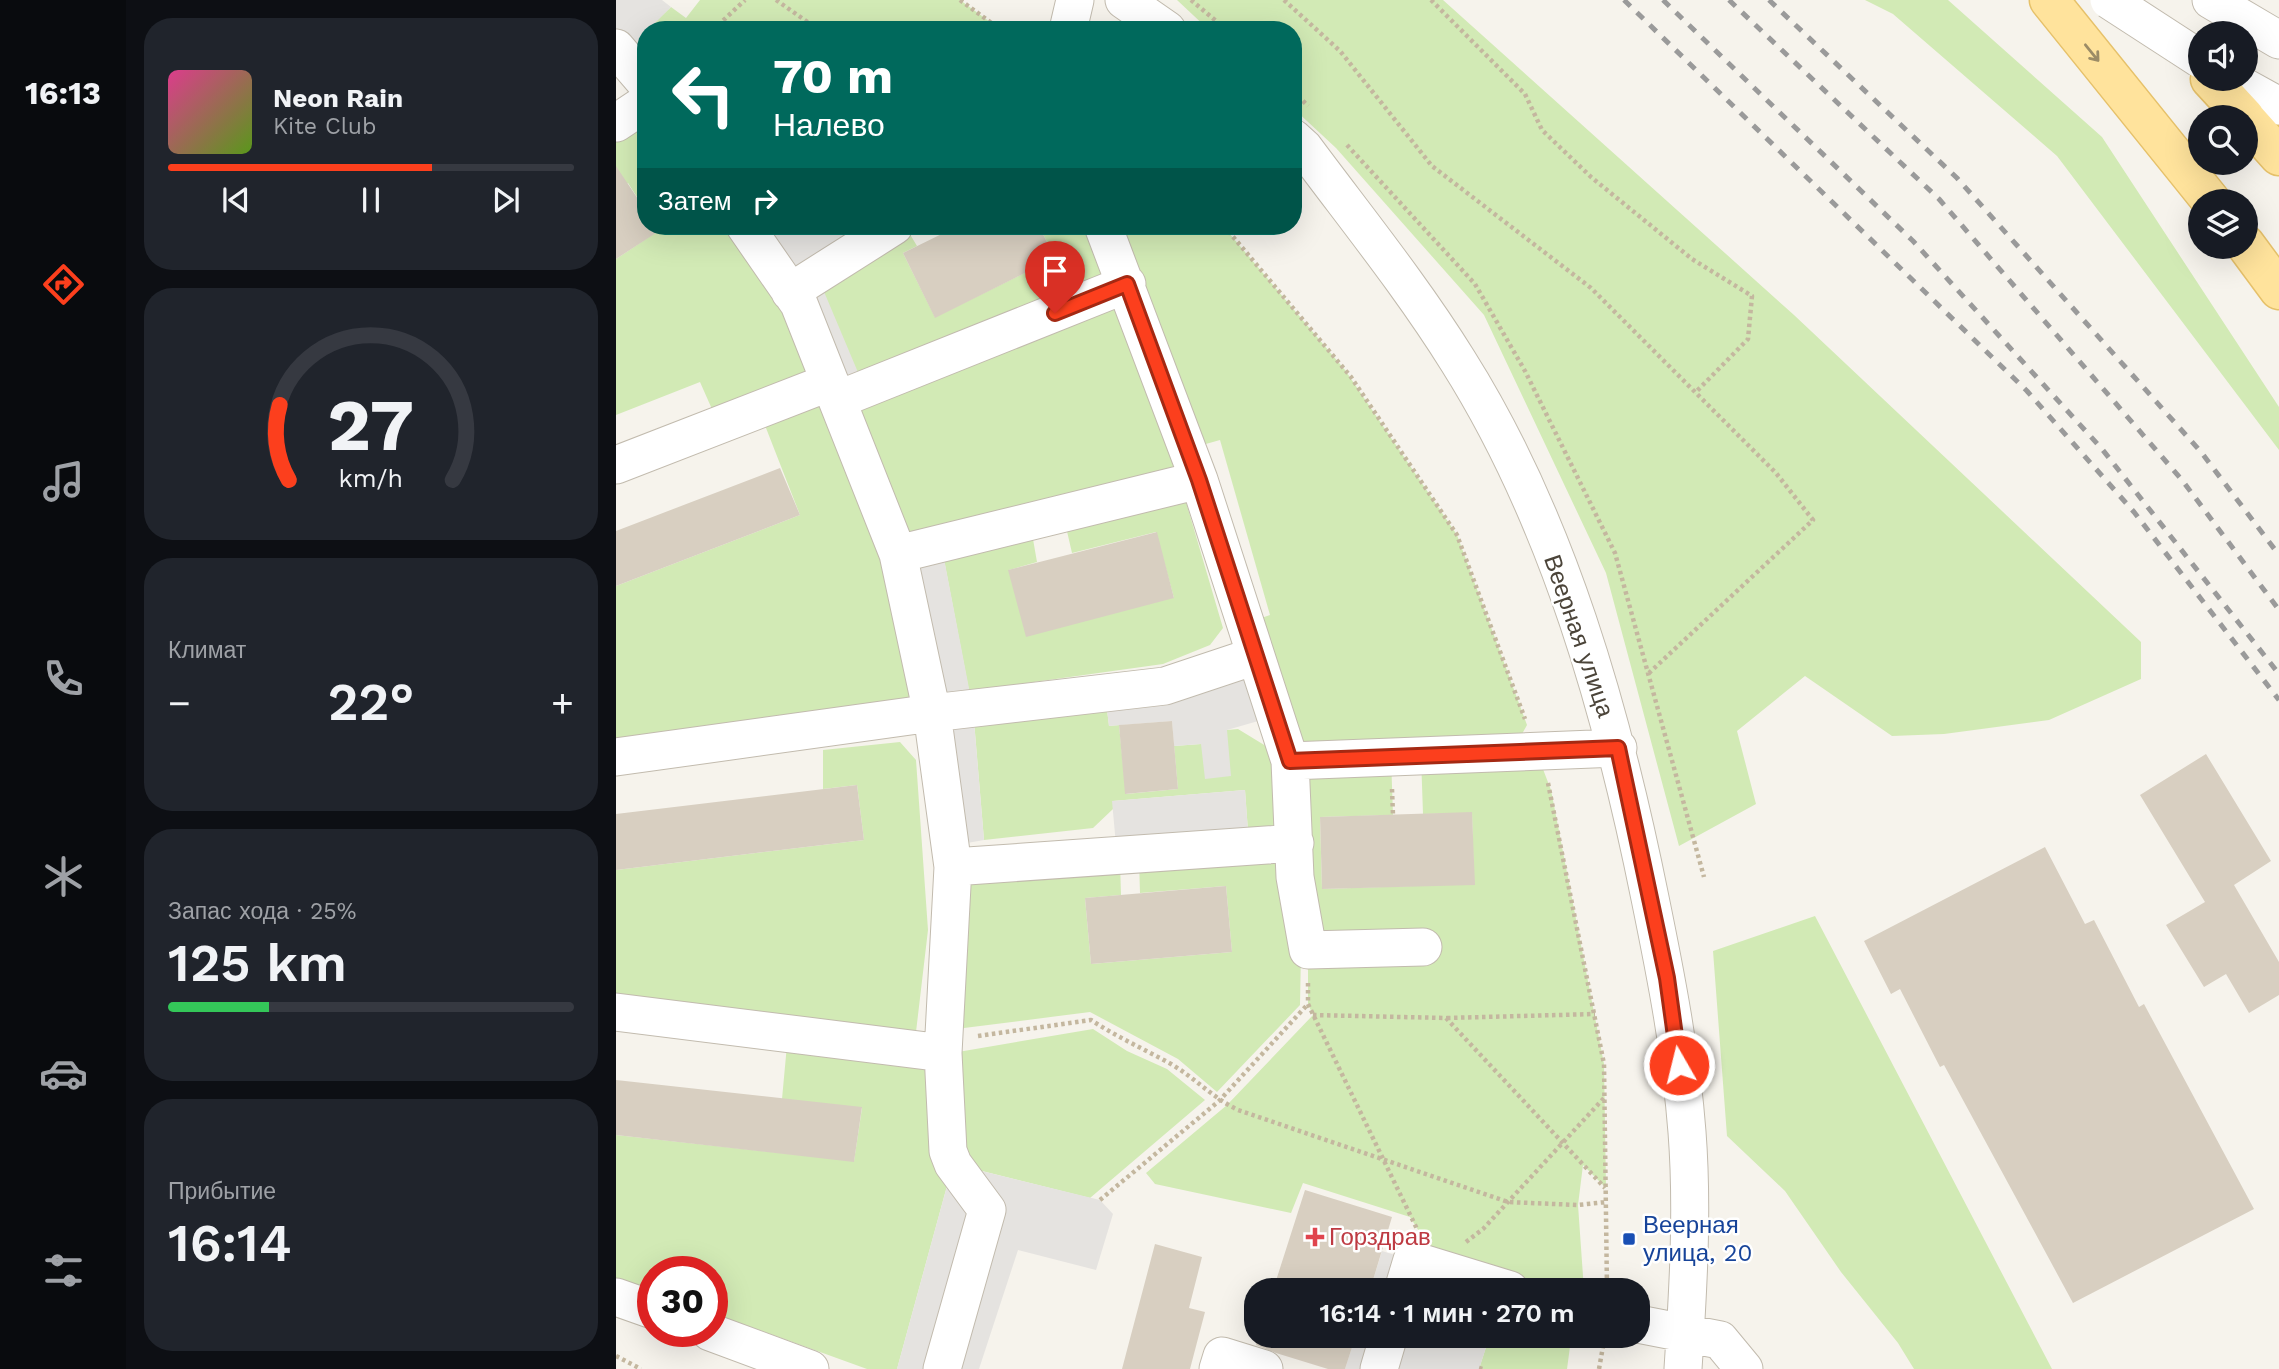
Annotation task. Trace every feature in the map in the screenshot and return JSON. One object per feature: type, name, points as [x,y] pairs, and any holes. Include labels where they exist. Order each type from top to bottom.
[{"type":"main road","points":[[2049,0],[2201,189]]},
{"type":"main road","points":[[2141,0],[2188,53]]},
{"type":"main road","points":[[2221,91],[2233,105]]},
{"type":"main road","points":[[2258,133],[2279,156]]},
{"type":"main road","points":[[2256,259],[2279,290]]},
{"type":"street","points":[[1070,21],[1075,0]]},
{"type":"street","points":[[1124,0],[1154,21]]},
{"type":"street","points":[[2109,0],[2188,51]]},
{"type":"street","points":[[2211,0],[2279,40]]},
{"type":"street","points":[[616,48],[637,72]]},
{"type":"street","points":[[2252,91],[2279,106]]},
{"type":"street","points":[[616,123],[637,109]]},
{"type":"street","name":"Веерная улица","points":[[1302,146],[1423,309],[1459,363],[1492,422],[1558,571],[1618,748],[1667,978],[1688,1134],[1683,1369]]},
{"type":"street","points":[[751,235],[799,304],[898,554],[932,713],[953,867],[943,1047],[948,1151],[953,1164],[988,1210],[942,1369]]},
{"type":"street","points":[[790,292],[880,235]]},
{"type":"street","points":[[1107,235],[1199,480],[1290,761],[1295,877],[1308,950],[1423,947]]},
{"type":"street","points":[[616,465],[834,391],[1127,284]]},
{"type":"street","points":[[898,554],[1199,480]]},
{"type":"street","points":[[616,757],[932,713],[1165,686],[1255,656]]},
{"type":"street","points":[[1290,761],[1618,748]]},
{"type":"street","points":[[953,867],[1295,843]]},
{"type":"street","points":[[616,1012],[943,1047]]},
{"type":"street","points":[[1407,1278],[1412,1260],[1433,1259],[1480,1278]]},
{"type":"street","points":[[616,1297],[637,1304]]},
{"type":"street","points":[[1650,1326],[1720,1340],[1744,1369]]},
{"type":"street","points":[[728,1339],[810,1369]]},
{"type":"street","points":[[1379,1369],[1385,1348]]},
{"type":"street","points":[[1218,1369],[1222,1356],[1264,1369]]},
{"type":"path","points":[[723,21],[745,0]]},
{"type":"path","points":[[776,0],[806,21]]},
{"type":"path","points":[[960,0],[989,21]]},
{"type":"path","points":[[1191,0],[1216,21]]},
{"type":"path","points":[[1284,0],[1340,51],[1432,166],[1591,288],[1776,473],[1813,520],[1649,673]]},
{"type":"path","points":[[1431,0],[1525,94],[1542,130],[1591,177],[1692,259],[1752,296],[1748,339],[1695,393]]},
{"type":"path","points":[[1308,950],[1308,1004],[1410,1217],[1433,1259],[1461,1246],[1508,1202],[1604,1098]]},
{"type":"path","points":[[1100,1200],[1219,1101],[1308,1004]]},
{"type":"path","points":[[1313,1015],[1447,1018],[1595,1014]]},
{"type":"path","points":[[1447,1018],[1606,1188]]},
{"type":"path","points":[[943,1047],[1091,1020],[1123,1041],[1172,1065],[1219,1101],[1508,1202],[1577,1205],[1606,1202]]},
{"type":"path","points":[[1599,1369],[1603,1348]]},
{"type":"path","points":[[616,1356],[641,1369]]},
{"type":"green space","points":[[700,0],[960,0],[989,21],[656,21],[671,7],[686,18]]},
{"type":"green space","points":[[1177,0],[1443,0],[1794,315],[2141,642],[2141,679],[2049,720],[1944,734],[1892,736],[1805,676],[1737,731],[1756,804],[1679,846],[1606,573],[1484,315],[1336,148],[1302,116],[1302,21],[1199,21]]},
{"type":"green space","points":[[1865,0],[1948,0],[2102,137],[2279,407],[2279,450],[2057,156],[1893,14]]},
{"type":"green space","points":[[637,109],[637,197],[628,183],[616,190],[616,123]]},
{"type":"green space","points":[[652,235],[758,235],[816,275],[889,235],[910,235],[917,246],[903,253],[935,317],[1055,258],[1044,235],[1231,235],[1345,370],[1457,535],[1527,725],[1512,752],[1536,751],[1551,790],[1604,1064],[1606,1188],[1583,1165],[1578,1205],[1583,1278],[1511,1278],[1447,1261],[1442,1249],[1431,1250],[1410,1217],[1303,1183],[1291,1213],[1155,1184],[1146,1173],[1227,1105],[1313,1015],[1308,1004],[1308,950],[1294,843],[1249,845],[1245,790],[1113,801],[1113,809],[1093,828],[984,840],[973,709],[1105,693],[1109,726],[1119,725],[1126,794],[1178,789],[1174,746],[1201,744],[1227,730],[1238,729],[1289,760],[1244,624],[1270,615],[1220,440],[1188,449],[1181,485],[1223,628],[1210,645],[1163,664],[969,691],[941,544],[932,713],[616,757],[616,586],[800,515],[759,410],[719,425],[700,382],[616,415],[616,259]],"holes":[[[1063,514],[1072,553],[1156,532],[1174,598],[1009,570],[1037,562],[1030,522]],[[1421,756],[1423,814],[1472,813],[1474,884],[1322,889],[1320,817],[1393,815],[1391,757]]]},
{"type":"green space","points":[[900,742],[916,760],[928,930],[914,1049],[943,1053],[953,1164],[897,1369],[867,1369],[728,1319],[728,1256],[637,1256],[637,1285],[616,1278],[616,1135],[854,1161],[862,1108],[782,1099],[788,1034],[616,1012],[616,870],[864,840],[857,785],[823,789],[823,750]]},
{"type":"green space","points":[[1289,849],[1301,951],[1300,1005],[1217,1092],[1178,1059],[1090,1012],[956,1029],[959,875],[1120,862],[1121,895],[1085,898],[1091,964],[1232,952],[1226,886],[1140,893],[1139,860]]},
{"type":"green space","points":[[1815,916],[2052,1369],[1914,1369],[1898,1343],[1841,1272],[1785,1191],[1727,1136],[1713,951]]},
{"type":"green space","points":[[1093,1029],[1127,1051],[1167,1069],[1205,1100],[1090,1198],[978,1170],[955,1126],[958,1052]]},
{"type":"green space","points":[[1486,1348],[1570,1348],[1567,1369],[1479,1369]]},
{"type":"shaded area","points":[[616,0],[662,0],[671,7],[657,21],[637,21],[637,72],[616,48]]},
{"type":"shaded area","points":[[750,235],[864,235],[817,275],[865,389],[837,400]]},
{"type":"shaded area","points":[[941,543],[973,709],[984,840],[950,846],[898,554]]},
{"type":"shaded area","points":[[1255,656],[1275,716],[1227,730],[1231,776],[1205,779],[1201,744],[1174,746],[1172,721],[1109,726],[1105,693]]},
{"type":"shaded area","points":[[1245,790],[1249,845],[1117,856],[1112,801]]},
{"type":"shaded area","points":[[953,1164],[1100,1200],[1113,1214],[1096,1270],[1018,1250],[979,1369],[897,1369]]},
{"type":"shaded area","points":[[1382,1251],[1434,1267],[1431,1278],[1374,1278]]},
{"type":"shaded area","points":[[1352,1348],[1486,1348],[1479,1369],[1345,1369]]},
{"type":"building","points":[[616,166],[637,198],[637,235],[653,235],[616,259]]},
{"type":"building","points":[[940,235],[1044,235],[1055,258],[935,318],[903,253]]},
{"type":"building","points":[[780,468],[800,515],[616,586],[616,531]]},
{"type":"building","points":[[1157,532],[1174,598],[1026,637],[1008,570]]},
{"type":"building","points":[[1172,721],[1178,789],[1125,794],[1119,725]]},
{"type":"building","points":[[2206,754],[2271,861],[2234,885],[2279,962],[2279,995],[2249,1013],[2226,974],[2204,987],[2166,925],[2205,902],[2140,795]]},
{"type":"building","points":[[857,785],[864,840],[616,870],[616,814]]},
{"type":"building","points":[[1472,812],[1475,885],[1322,889],[1320,817]]},
{"type":"building","points":[[2045,847],[2085,924],[2094,920],[2139,1007],[2144,1004],[2254,1209],[2073,1303],[1944,1065],[1940,1067],[1900,989],[1891,994],[1864,941]]},
{"type":"building","points":[[1226,886],[1232,952],[1091,964],[1085,898]]},
{"type":"building","points":[[616,1080],[862,1107],[854,1162],[616,1135]]},
{"type":"building","points":[[1305,1190],[1392,1217],[1374,1278],[1277,1278]]},
{"type":"building","points":[[1155,1244],[1202,1257],[1189,1308],[1205,1312],[1190,1369],[1122,1369]]},
{"type":"building","points":[[1264,1348],[1352,1348],[1345,1369],[1328,1369]]},
{"type":"railway","points":[[1624,0],[2027,391],[2134,512],[2279,700]]},
{"type":"railway","points":[[1663,0],[1913,241],[2102,449],[2279,674]]},
{"type":"railway","points":[[1729,0],[1939,199],[2182,480],[2279,610]]},
{"type":"railway","points":[[1769,0],[1957,178],[2201,452],[2279,555]]},
{"type":"place","name":"Горздрав","points":[[1315,1237]]},
{"type":"place","name":"Веерная улица, 20","points":[[1629,1239]]},
{"type":"route","points":[[1055,313],[1127,284],[1199,480],[1290,761],[1618,748],[1667,978],[1679,1065]]}]
